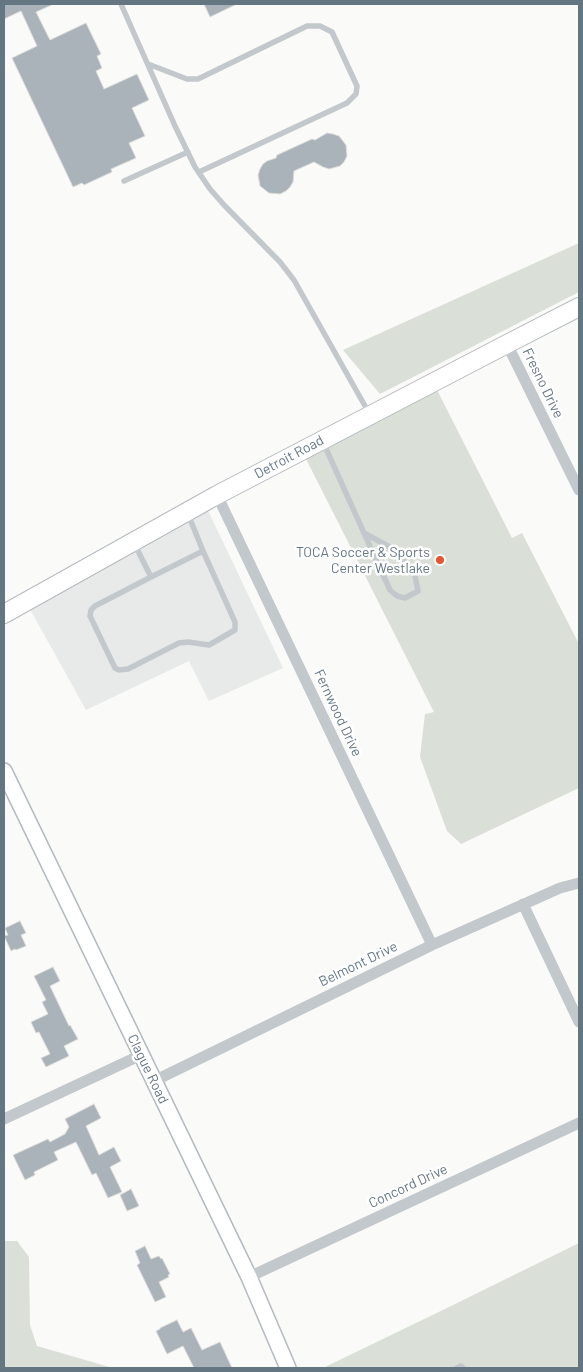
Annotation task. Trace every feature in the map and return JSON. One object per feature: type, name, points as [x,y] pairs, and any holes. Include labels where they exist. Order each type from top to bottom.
[{"type":"main road","name":"Detroit Road","points":[[4,614],[217,495],[579,307]]},
{"type":"main road","name":"Clague Road","points":[[4,771],[249,1277],[288,1368]]},
{"type":"street","name":"Fresno Drive","points":[[507,344],[579,490]]},
{"type":"street","name":"Fernwood Drive","points":[[217,495],[432,945]]},
{"type":"street","name":"Belmont Drive","points":[[154,1081],[432,945],[560,888],[579,883]]},
{"type":"street","points":[[523,904],[579,1022]]},
{"type":"street","points":[[4,1119],[141,1055]]},
{"type":"street","name":"Concord Drive","points":[[249,1277],[579,1123]]},
{"type":"lane","points":[[121,4],[188,152],[199,172],[224,205],[280,262],[294,280],[370,415]]},
{"type":"lane","points":[[148,64],[187,79],[198,79],[307,26],[320,26],[332,32],[357,86],[356,94],[347,103],[199,172]]},
{"type":"lane","points":[[124,181],[188,152]]},
{"type":"lane","points":[[322,440],[364,533],[390,590],[397,596],[404,598],[418,591],[415,576],[397,551],[364,533]]},
{"type":"lane","points":[[187,512],[235,622],[235,630],[209,645],[188,642],[179,643],[128,668],[118,670],[115,668],[90,616],[91,610],[95,606],[150,577],[203,551]]},
{"type":"lane","points":[[133,542],[150,577]]},
{"type":"lane","points":[[457,1368],[461,1366],[463,1368]]},
{"type":"shaded area","points":[[579,243],[579,292],[380,394],[343,350]]},
{"type":"shaded area","name":"TOCA Soccer & Sports Center Westlake","points":[[433,382],[512,538],[522,533],[579,644],[579,788],[461,844],[447,831],[420,757],[425,714],[434,712],[302,451]]},
{"type":"shaded area","points":[[204,502],[283,668],[209,701],[189,661],[86,710],[26,602]]},
{"type":"shaded area","points":[[4,1241],[17,1241],[29,1257],[30,1325],[37,1346],[113,1368],[4,1368]]},
{"type":"shaded area","points":[[579,1243],[579,1368],[323,1368],[447,1308]]},
{"type":"building","points":[[4,4],[54,4],[36,12],[50,40],[86,23],[101,54],[97,56],[102,68],[96,71],[104,89],[137,74],[149,100],[132,108],[145,136],[129,143],[136,158],[111,169],[112,172],[84,185],[82,183],[73,187],[12,58],[37,46],[21,11],[4,19]]},
{"type":"building","points":[[204,4],[237,4],[210,17]]},
{"type":"building","points":[[327,133],[339,136],[346,145],[347,156],[340,166],[329,169],[314,162],[294,171],[293,182],[290,187],[280,194],[269,193],[260,186],[258,175],[263,164],[276,158],[277,155],[312,139],[315,140]]},
{"type":"building","points":[[20,921],[26,933],[21,935],[26,946],[11,951],[4,936],[8,935],[5,928]]},
{"type":"building","points":[[53,967],[60,981],[50,986],[69,1026],[78,1039],[64,1046],[69,1056],[46,1067],[41,1058],[50,1054],[39,1032],[36,1033],[31,1022],[48,1014],[42,1002],[46,1000],[34,976]]},
{"type":"building","points":[[94,1104],[101,1118],[86,1126],[99,1155],[114,1147],[121,1161],[110,1167],[122,1192],[108,1198],[96,1173],[92,1175],[76,1142],[54,1152],[58,1160],[34,1172],[35,1175],[25,1180],[13,1155],[48,1139],[50,1142],[65,1134],[69,1127],[65,1119]]},
{"type":"building","points":[[131,1189],[139,1206],[127,1211],[120,1195]]},
{"type":"building","points":[[145,1246],[151,1259],[159,1256],[162,1258],[170,1274],[168,1275],[169,1277],[159,1282],[166,1297],[155,1302],[137,1265],[140,1263],[135,1251]]},
{"type":"building","points":[[177,1320],[183,1332],[191,1328],[202,1350],[220,1342],[232,1368],[194,1368],[183,1346],[167,1354],[156,1331]]},
{"type":"place","name":"TOCA Soccer & Sports Center Westlake","points":[[440,560]]}]
